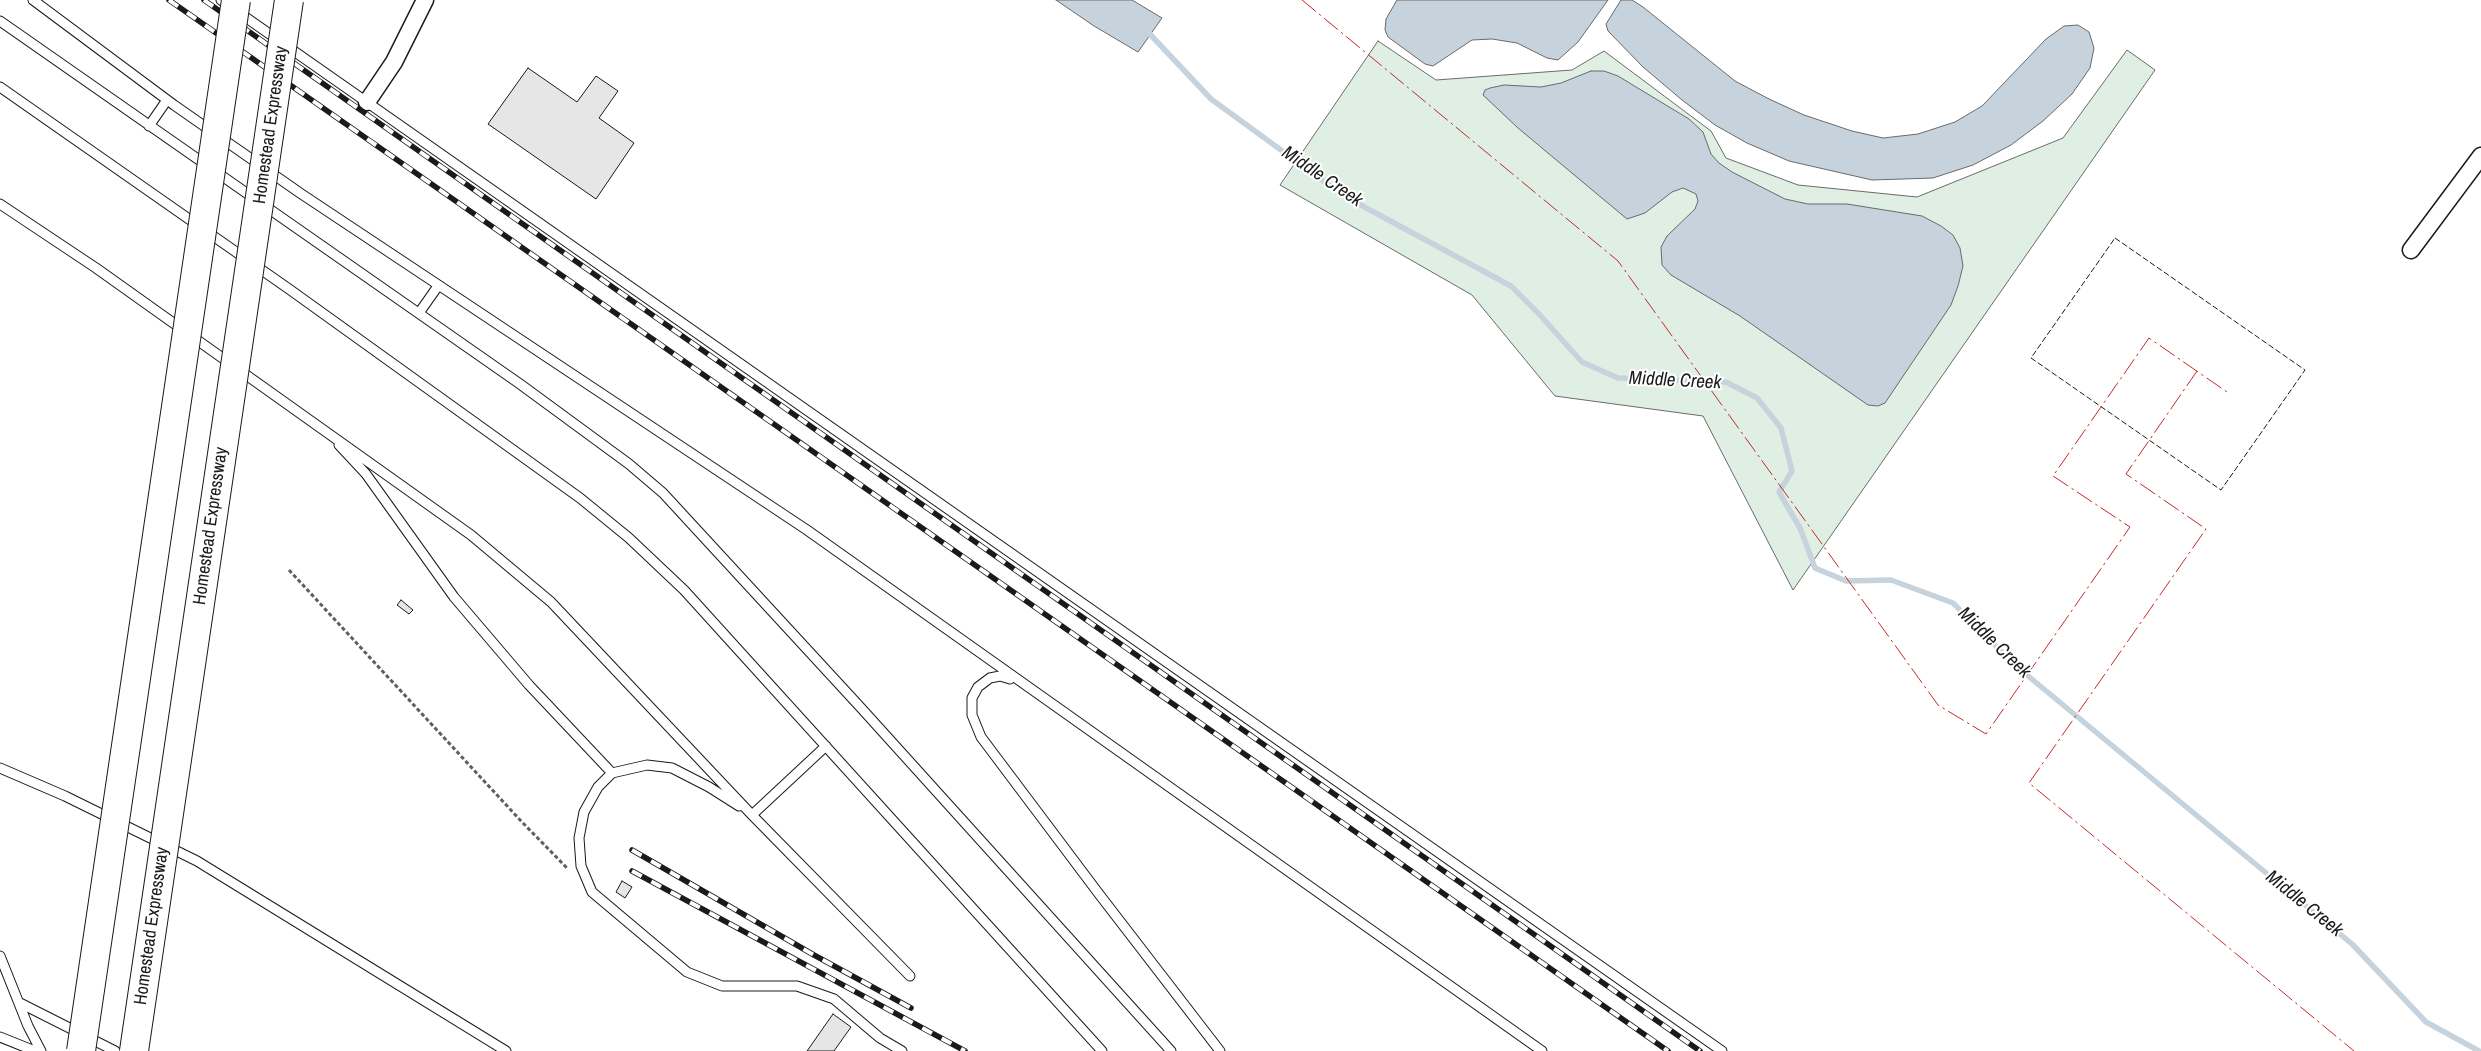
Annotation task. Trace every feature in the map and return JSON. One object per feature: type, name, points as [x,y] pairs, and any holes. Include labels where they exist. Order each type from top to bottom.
[{"type":"highway","points":[[81,1051],[236,0]]},
{"type":"highway","name":"Homestead Expressway","points":[[134,1051],[289,0]]},
{"type":"street","points":[[367,102],[394,62],[425,0]]},
{"type":"street","points":[[2411,250],[2481,156]]},
{"type":"lane","points":[[33,0],[167,100],[300,193],[807,530],[1542,1051]]},
{"type":"lane","points":[[221,0],[1722,1051]]},
{"type":"lane","points":[[0,21],[586,431],[663,493],[842,687],[1172,1051]]},
{"type":"lane","points":[[0,87],[289,289],[580,498],[629,538],[684,590],[1102,1051]]},
{"type":"lane","points":[[149,126],[167,100]]},
{"type":"lane","points":[[0,204],[96,268],[471,535],[551,602],[752,815],[910,976]]},
{"type":"lane","points":[[419,313],[438,286]]},
{"type":"lane","points":[[326,431],[366,474],[460,605],[528,685],[612,773]]},
{"type":"lane","points":[[1019,682],[1000,676],[990,678],[978,687],[972,698],[972,715],[981,736],[1220,1051]]},
{"type":"lane","points":[[752,815],[826,746]]},
{"type":"lane","points":[[752,815],[709,787],[672,768],[647,765],[612,773],[598,787],[584,812],[581,829],[581,866],[592,892],[687,972],[722,986],[797,986],[834,999],[880,1038],[902,1051]]},
{"type":"lane","points":[[0,768],[65,796],[197,861],[506,1051]]},
{"type":"lane","points":[[0,956],[41,1051]]},
{"type":"lane","points":[[20,1004],[115,1051]]},
{"type":"lane","points":[[0,1037],[35,1051]]},
{"type":"path","points":[[290,570],[521,822],[592,892]]},
{"type":"green space","points":[[1378,41],[1436,80],[1572,70],[1604,51],[1711,131],[1726,158],[1798,185],[1917,197],[2063,138],[2127,50],[2155,70],[1793,590],[1703,416],[1555,396],[1472,295],[1280,185]]},
{"type":"shaded area","points":[[1056,0],[1132,0],[1162,18],[1138,52],[1094,26]]},
{"type":"shaded area","points":[[1397,0],[1608,0],[1578,42],[1558,60],[1547,58],[1517,43],[1492,39],[1472,40],[1433,66],[1425,64],[1388,37],[1385,30],[1386,19]]},
{"type":"shaded area","points":[[1621,0],[1632,0],[1643,7],[1735,81],[1769,99],[1804,115],[1852,131],[1883,138],[1918,134],[1955,122],[1982,106],[2046,39],[2064,26],[2078,25],[2089,32],[2094,48],[2090,68],[2072,94],[2043,121],[2011,145],[1973,165],[1933,178],[1872,180],[1789,161],[1747,143],[1715,125],[1643,67],[1608,31],[1606,24]]},
{"type":"shaded area","points":[[1591,71],[1604,71],[1618,76],[1689,119],[1703,132],[1711,154],[1719,163],[1732,172],[1785,199],[1808,204],[1847,204],[1922,216],[1953,235],[1960,248],[1963,266],[1951,305],[1885,403],[1878,406],[1868,405],[1740,316],[1671,275],[1662,265],[1661,247],[1667,236],[1695,209],[1698,201],[1696,194],[1683,188],[1672,192],[1645,213],[1627,219],[1518,128],[1483,95],[1485,90],[1490,88],[1504,85],[1541,87],[1561,83]]},
{"type":"building","points":[[528,68],[577,102],[596,76],[618,91],[599,118],[634,143],[596,199],[488,124]]},
{"type":"building","points":[[401,600],[413,610],[409,614],[397,605]]},
{"type":"building","points":[[622,881],[632,887],[625,898],[616,892]]},
{"type":"building","points":[[833,1014],[851,1027],[834,1051],[807,1051]]},
{"type":"waterway","name":"Middle Creek","points":[[1146,30],[1211,99],[1344,196],[1511,286],[1582,362],[1618,378],[1726,382],[1757,398],[1781,428],[1792,471],[1779,492],[1800,528],[1815,568],[1846,581],[1891,580],[1953,603],[2016,666],[2352,944],[2426,1022],[2479,1051]]},
{"type":"railway","points":[[169,0],[1668,1051]]},
{"type":"railway","points":[[204,0],[1700,1051]]},
{"type":"railway","points":[[632,850],[814,955],[911,1008]]},
{"type":"railway","points":[[632,871],[965,1051]]},
{"type":"fence","points":[[2115,238],[2305,370],[2221,490],[2031,358],[2115,238]]},
{"type":"power","points":[[1302,0],[1618,261],[1938,705],[1986,734],[2130,527],[2053,476],[2149,338],[2227,392]]},
{"type":"power","points":[[2197,371],[2126,474],[2206,529],[2029,783],[2354,1051]]}]
